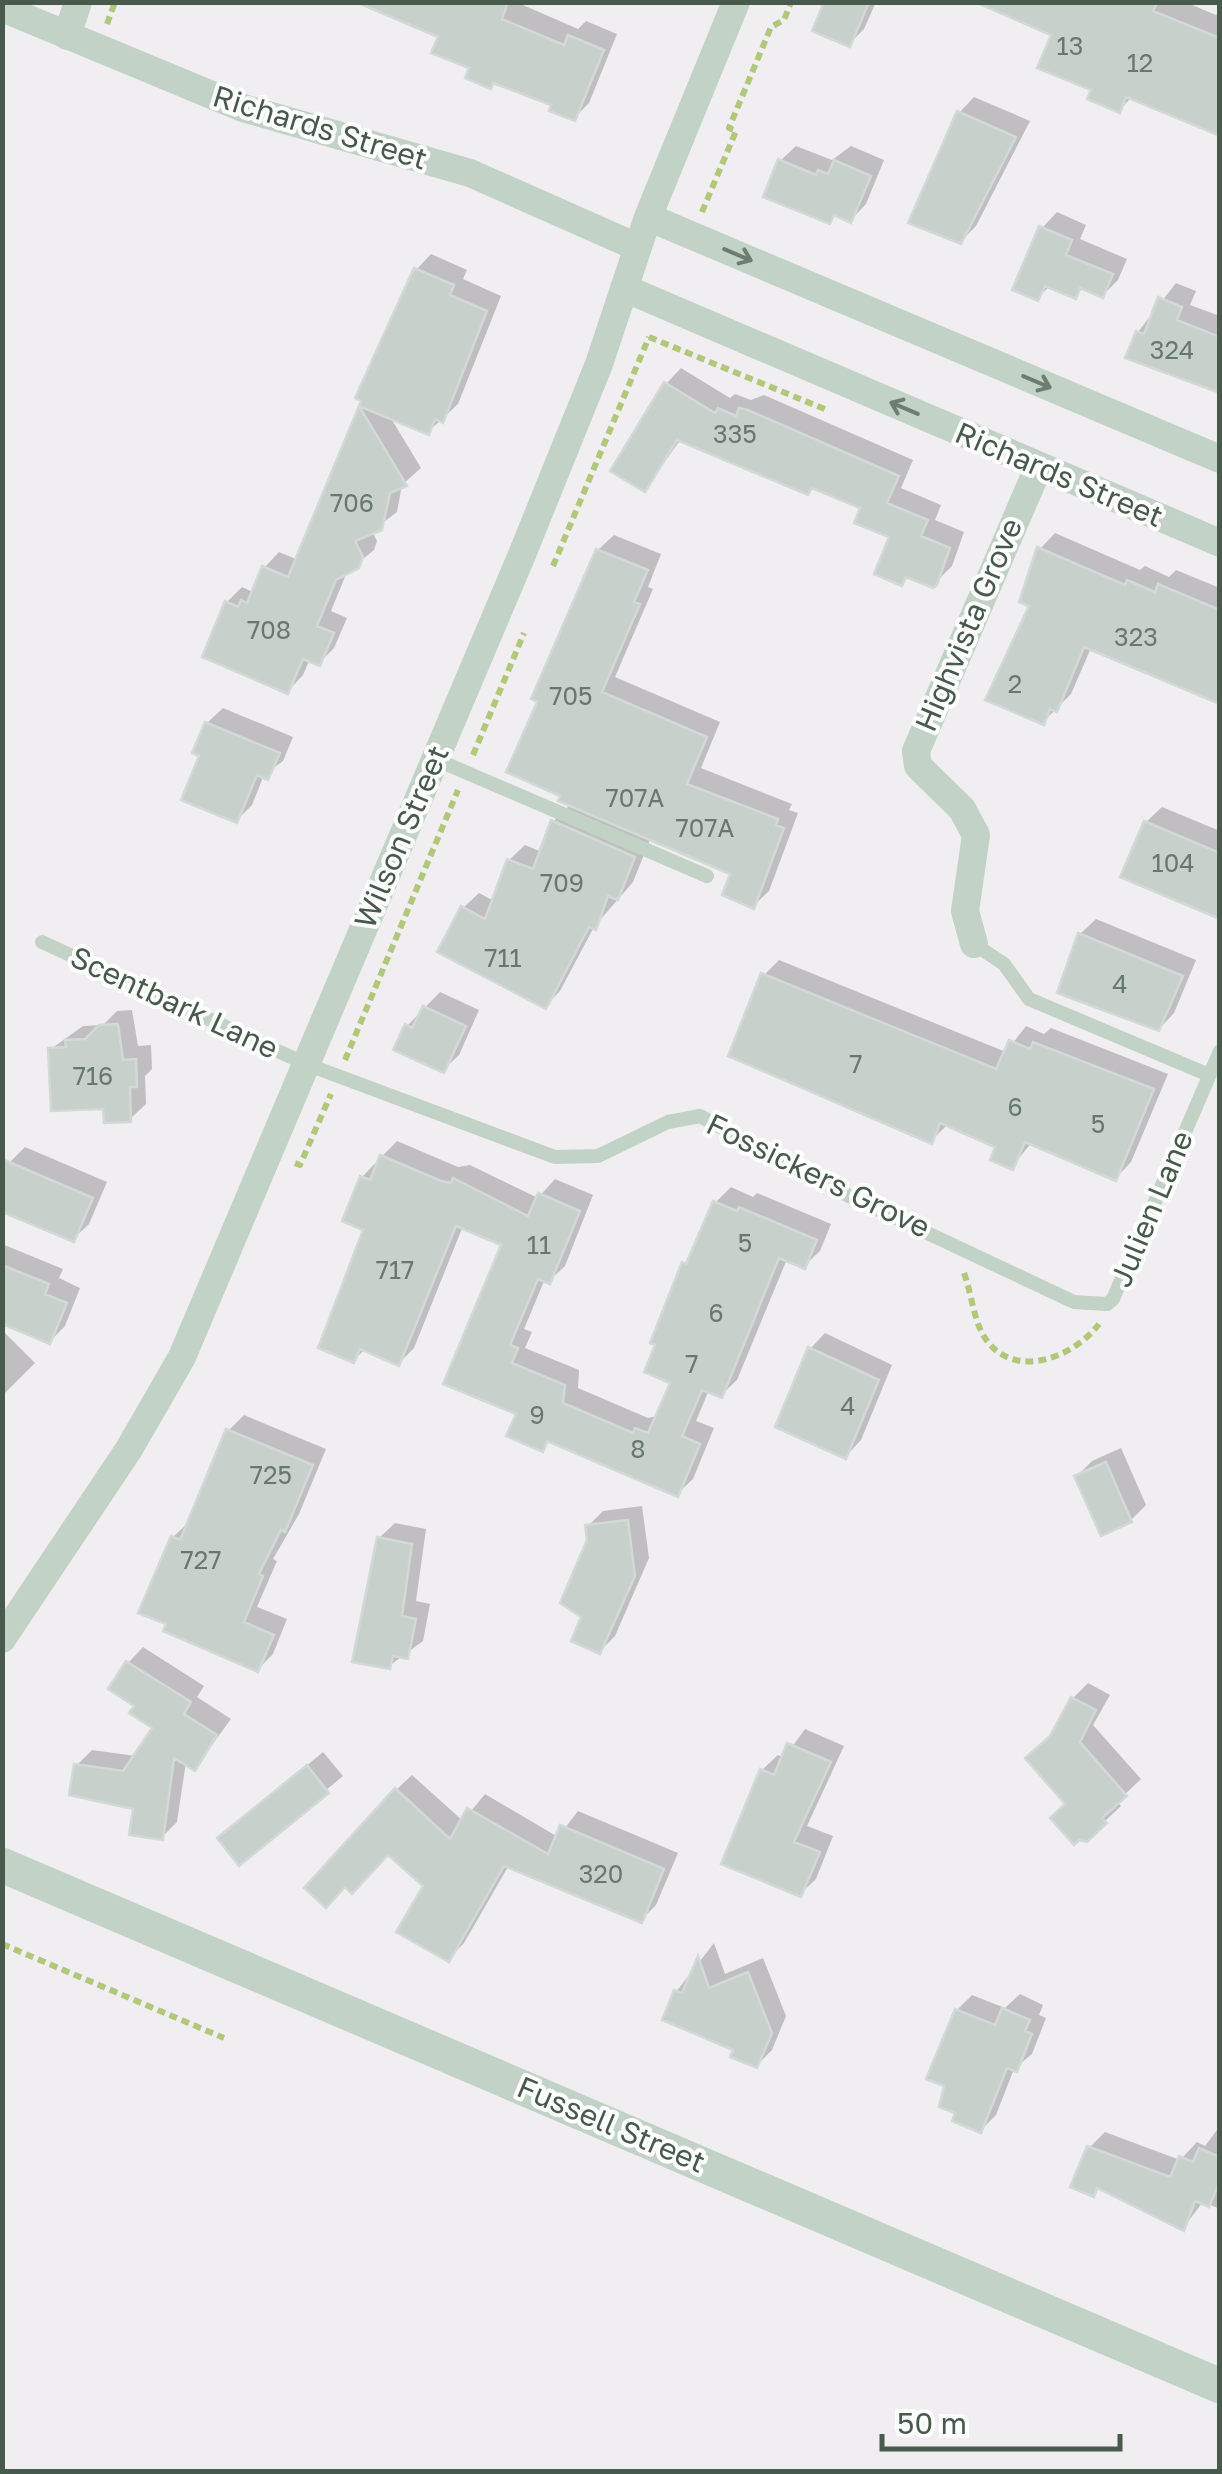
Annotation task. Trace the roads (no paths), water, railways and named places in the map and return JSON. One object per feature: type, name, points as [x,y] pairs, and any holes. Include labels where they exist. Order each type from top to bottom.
[{"type":"street","points":[[67,36],[78,2]]},
{"type":"street","name":"Wilson Street","points":[[2,1639],[168,1383],[599,364],[648,217],[736,2]]},
{"type":"street","name":"Richards Street","points":[[3,11],[243,108],[470,173],[638,247]]},
{"type":"street","points":[[648,217],[1220,459]]},
{"type":"street","name":"Richards Street","points":[[624,288],[1220,543]]},
{"type":"street","name":"Highvista Grove","points":[[974,944],[965,911],[976,835],[956,802],[918,766],[916,751],[1039,466]]},
{"type":"street","name":"Fussell Street","points":[[2,1865],[1220,2386]]},
{"type":"lane","points":[[435,759],[707,876]]},
{"type":"lane","name":"Scentbark Lane","points":[[42,942],[306,1064]]},
{"type":"lane","points":[[974,944],[1004,964],[1029,999],[1209,1075]]},
{"type":"lane","name":"Julien Lane","points":[[1106,1302],[1220,1051]]},
{"type":"lane","name":"Fossickers Grove","points":[[306,1064],[564,1159],[598,1156],[668,1122],[704,1117],[851,1197],[970,1251],[1045,1292],[1069,1301],[1106,1302]]}]
